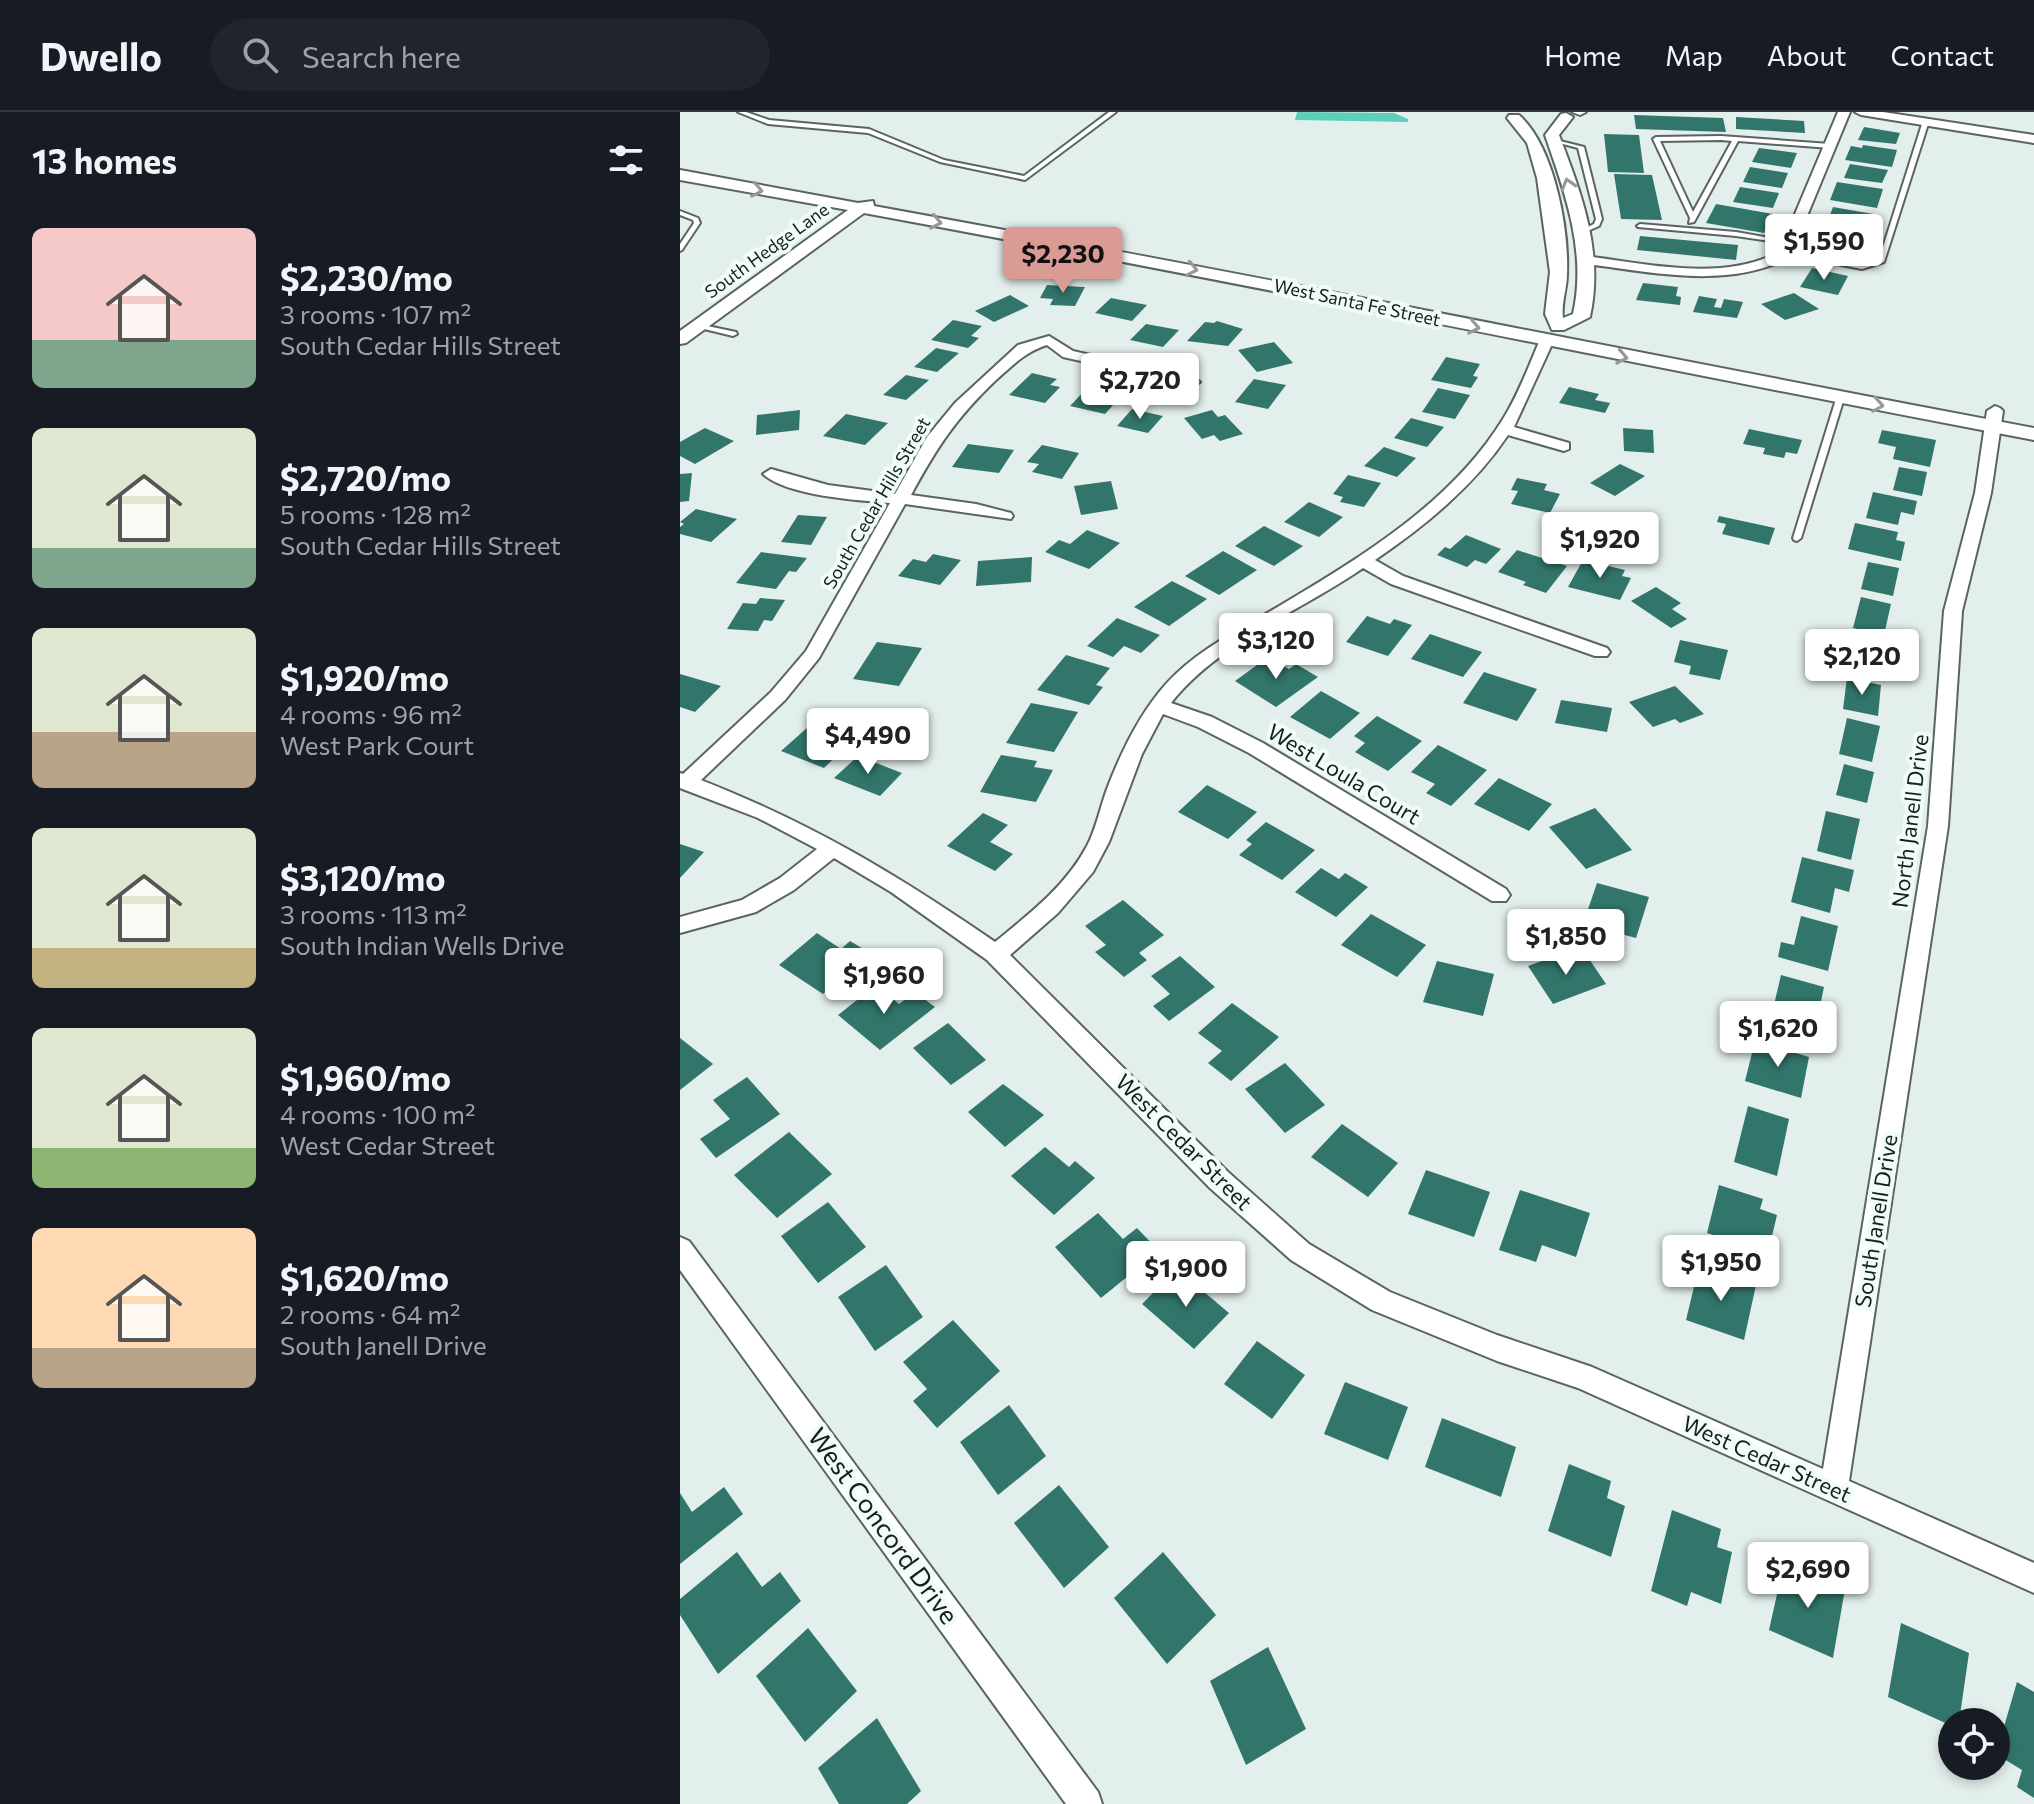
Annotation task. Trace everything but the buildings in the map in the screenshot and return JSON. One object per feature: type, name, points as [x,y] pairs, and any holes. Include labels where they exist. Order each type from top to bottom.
[{"type":"street","points":[[1586,260],[1737,273],[1772,264],[1788,248],[1844,112]]},
{"type":"street","points":[[1861,112],[2034,139]]},
{"type":"street","points":[[1506,115],[1540,121],[1575,113]]},
{"type":"street","points":[[1552,334],[1581,317],[1587,294],[1581,232],[1554,140],[1554,130],[1575,113]]},
{"type":"street","points":[[995,954],[1034,923],[1068,889],[1096,849],[1122,776],[1159,706],[1176,685],[1217,652],[1365,562],[1428,513],[1488,452],[1505,429],[1552,334],[1558,259],[1537,150],[1527,131],[1506,115]]},
{"type":"street","name":"West Santa Fe Street","points":[[680,160],[1247,263],[1840,398],[1994,419],[2034,419]]},
{"type":"street","name":"West Santa Fe Street","points":[[680,175],[1552,334],[1994,419],[2034,434]]},
{"type":"street","name":"South Hedge Lane","points":[[680,339],[878,196]]},
{"type":"street","name":"South Cedar Hills Street","points":[[684,781],[778,696],[813,654],[935,437],[960,406],[1023,348],[1049,340],[1068,354],[1193,382]]},
{"type":"street","name":"North Janell Drive","points":[[1918,953],[1943,775],[1953,611],[1983,493],[1994,419]]},
{"type":"street","points":[[1505,429],[1564,446]]},
{"type":"street","points":[[771,474],[800,487],[841,494],[970,505],[1005,516]]},
{"type":"street","points":[[1365,562],[1397,580],[1601,652]]},
{"type":"street","name":"West Loula Court","points":[[1159,706],[1205,722],[1256,748],[1499,895]]},
{"type":"street","name":"West Cedar Street","points":[[684,781],[765,813],[833,848],[898,886],[995,954],[1219,1180],[1300,1252],[1381,1301],[1497,1348],[1582,1376],[2034,1578]]},
{"type":"street","points":[[680,925],[748,906],[787,884],[833,848]]},
{"type":"street","name":"South Janell Drive","points":[[1834,1488],[1918,953]]},
{"type":"street","name":"West Concord Drive","points":[[680,1249],[1086,1804]]},
{"type":"lane","points":[[741,112],[768,122],[869,131],[942,161],[1025,178],[1113,112]]},
{"type":"lane","points":[[1640,226],[1687,230],[1788,248],[1862,267],[1882,261],[1926,121]]},
{"type":"lane","points":[[1693,218],[1656,139],[1736,139],[1830,146]]},
{"type":"lane","points":[[1687,230],[1736,139]]},
{"type":"lane","points":[[680,213],[696,219],[697,223],[680,249]]},
{"type":"lane","points":[[698,326],[733,334]]},
{"type":"lane","points":[[1797,538],[1840,398]]},
{"type":"green space","points":[[1297,112],[1394,113],[1408,119],[1408,122],[1295,120]]}]
